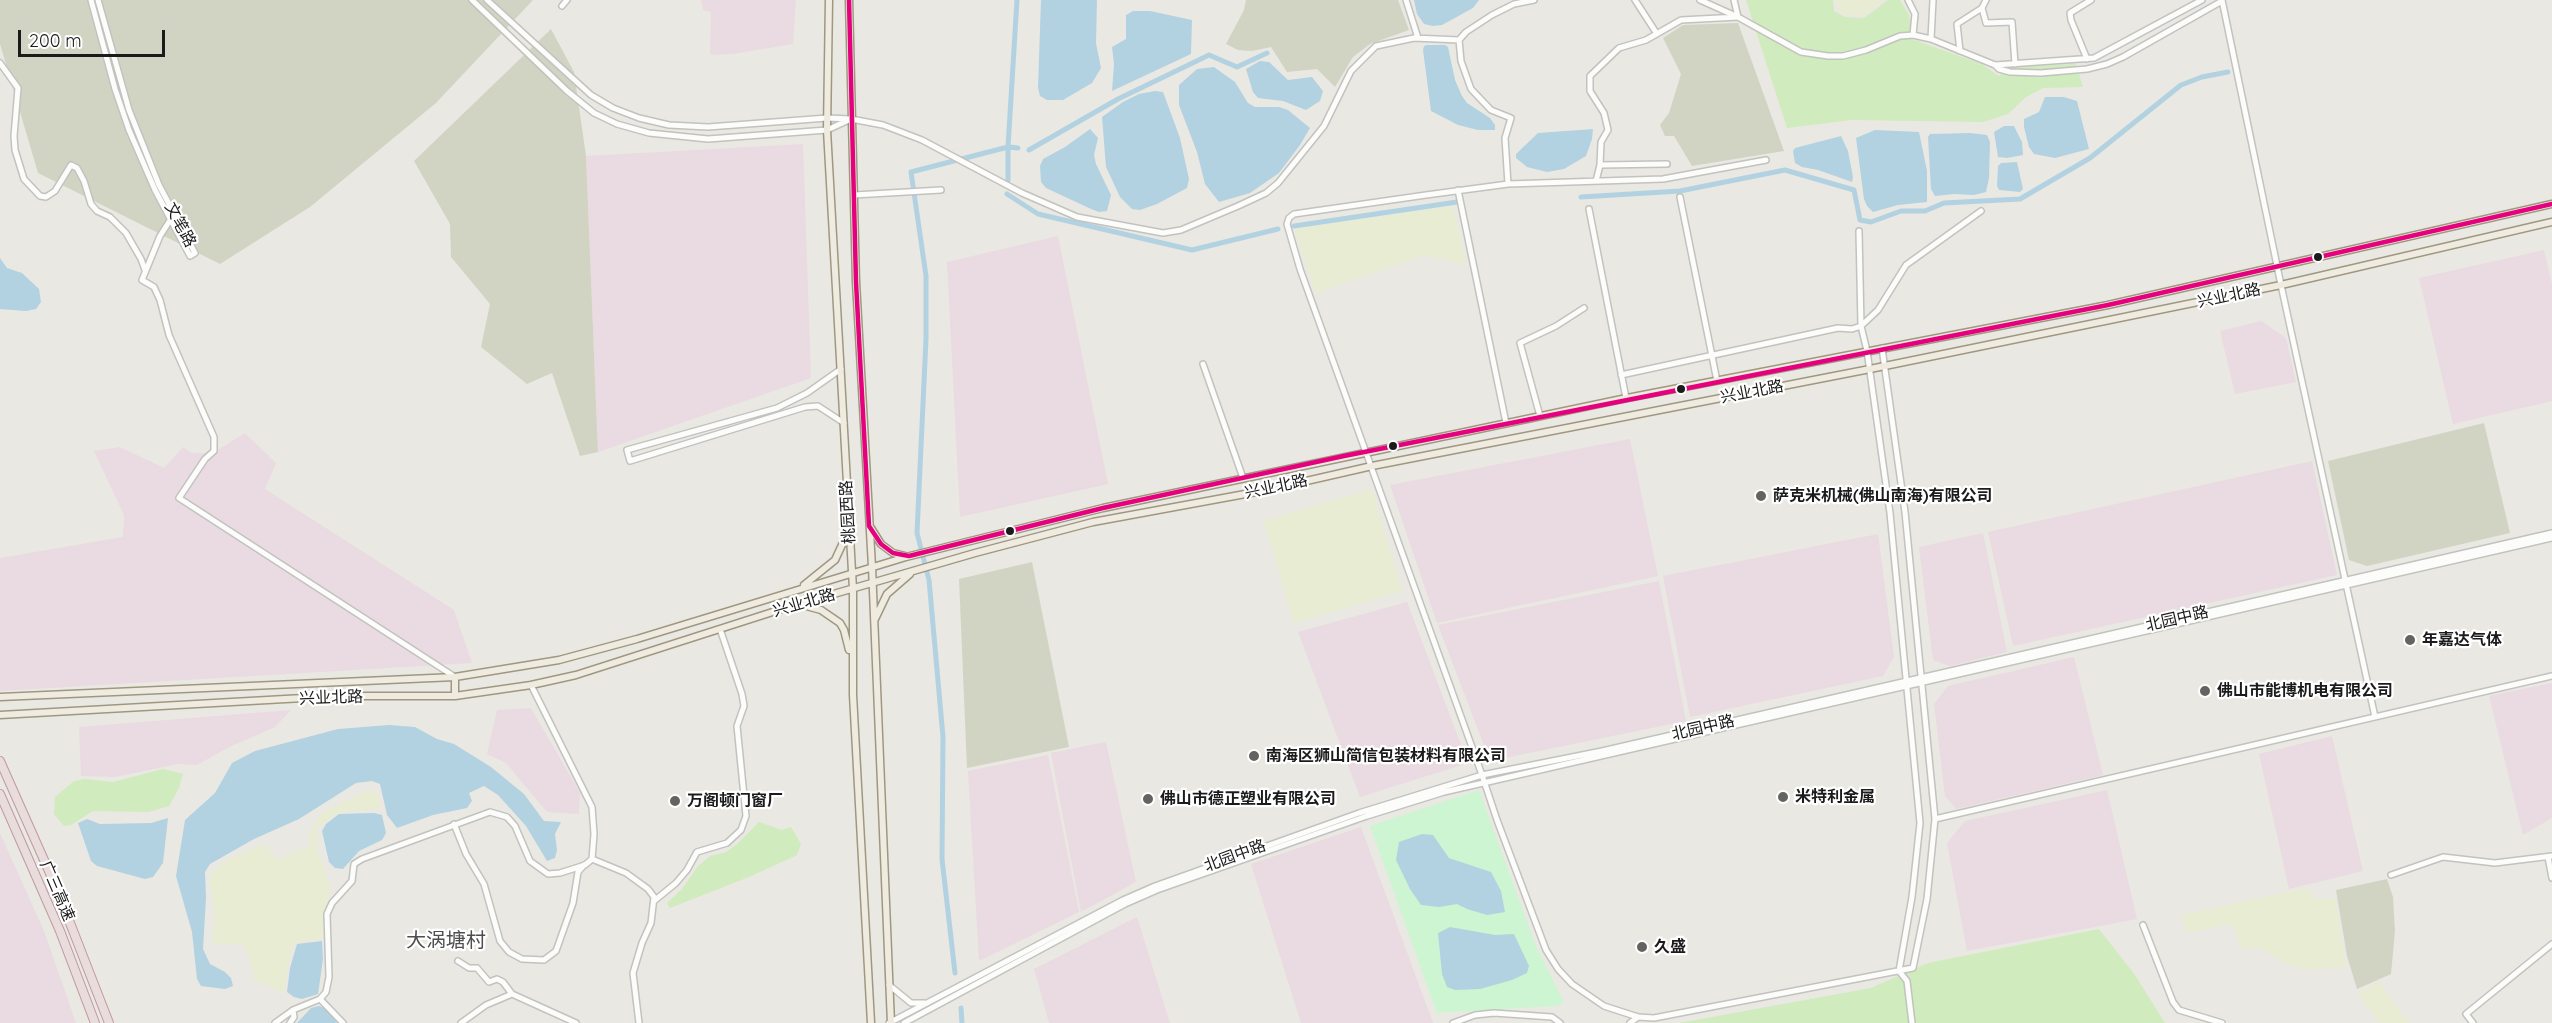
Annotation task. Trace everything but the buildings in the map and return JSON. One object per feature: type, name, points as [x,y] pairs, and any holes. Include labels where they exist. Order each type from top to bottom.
[{"type":"highway","name":"广三高速","points":[[0,761],[73,927],[109,1023]]},
{"type":"highway","name":"广三高速","points":[[0,794],[60,931],[95,1023]]},
{"type":"main road","name":"桃园西路","points":[[830,0],[827,130],[853,589],[851,657],[871,1023]]},
{"type":"main road","name":"桃园西路","points":[[849,0],[854,195],[872,567],[890,1023]]},
{"type":"main road","name":"兴业北路","points":[[0,697],[455,677],[559,660],[637,639],[909,556],[1103,508],[1626,398],[2108,304],[2552,204]]},
{"type":"main road","name":"兴业北路","points":[[0,715],[339,696],[455,696],[531,685],[576,675],[914,570],[1093,522],[1268,490],[1372,466],[1870,369],[2281,285],[2552,222]]},
{"type":"main road","points":[[869,526],[881,544],[892,553],[909,556]]},
{"type":"main road","points":[[799,589],[835,560],[849,529]]},
{"type":"main road","points":[[874,623],[888,594],[900,580],[914,570]]},
{"type":"main road","points":[[799,604],[821,610],[840,623],[851,657]]},
{"type":"main road","points":[[455,677],[455,696]]},
{"type":"street","name":"文笔路","points":[[91,0],[115,89],[129,130],[190,256],[195,253],[172,217],[129,110],[98,0]]},
{"type":"street","points":[[472,0],[567,91],[594,113],[617,124],[649,133],[708,139],[827,130],[851,119]]},
{"type":"street","points":[[488,0],[569,78],[598,100],[639,118],[669,125],[708,127],[827,118],[851,119],[883,125],[922,140],[1022,193],[1077,217],[1163,233],[1181,230],[1266,194],[1278,183],[1324,126],[1352,71],[1376,46],[1418,38],[1459,40]]},
{"type":"street","points":[[1406,0],[1418,38]]},
{"type":"street","points":[[1508,184],[1505,138],[1511,118],[1491,110],[1471,89],[1461,61],[1459,40],[1466,32],[1492,15],[1514,4],[1534,0]]},
{"type":"street","points":[[1635,0],[1657,34]]},
{"type":"street","points":[[1700,0],[1738,17],[1801,52],[1828,56],[1854,53],[1900,36],[1913,35],[1931,39],[1995,65],[1999,69],[2010,72],[2041,73],[2087,69],[2107,64],[2222,1],[2344,582],[2375,717]]},
{"type":"street","points":[[1734,0],[1738,17]]},
{"type":"street","points":[[1908,0],[1915,14],[1913,35]]},
{"type":"street","points":[[1931,39],[1933,0]]},
{"type":"street","points":[[1960,51],[1957,24],[1982,8],[1986,0]]},
{"type":"street","points":[[2087,59],[2071,21],[2070,13],[2091,0]]},
{"type":"street","points":[[1995,65],[2094,58],[2202,0]]},
{"type":"street","points":[[1982,8],[1986,23],[2012,22],[2015,64]]},
{"type":"street","points":[[1596,182],[1600,165],[1601,142],[1608,130],[1604,113],[1590,91],[1588,79],[1619,48],[1657,34],[1681,20],[1738,17]]},
{"type":"street","points":[[0,63],[18,88],[14,136],[15,150],[24,179],[40,196],[46,197],[55,191],[71,165],[77,168],[91,204],[97,211],[110,217],[126,233],[141,258],[145,270]]},
{"type":"street","points":[[708,127],[708,139]]},
{"type":"street","points":[[1766,160],[1663,179],[1508,184],[1458,190],[1294,214],[1289,218],[1287,224],[1300,269],[1546,950],[1558,969],[1588,997],[1604,1006],[1638,1017],[1671,1015],[1913,968],[1927,899],[1935,819],[1905,512],[1882,348]]},
{"type":"street","points":[[1600,165],[1667,164]]},
{"type":"street","points":[[854,195],[941,190]]},
{"type":"street","points":[[1458,190],[1506,423]]},
{"type":"street","points":[[1680,196],[1717,381]]},
{"type":"street","points":[[1590,209],[1626,398]]},
{"type":"street","points":[[1622,375],[1838,328],[1852,329],[1861,326],[1878,310],[1906,265],[1981,211]]},
{"type":"street","points":[[172,217],[160,236],[142,280],[154,287],[157,293],[169,335],[214,437],[214,451],[205,459],[179,498],[455,677]]},
{"type":"street","points":[[1859,231],[1861,326],[1870,369],[1890,513],[1920,824],[1912,897],[1899,971],[1907,981],[1912,1023]]},
{"type":"street","points":[[1540,416],[1520,343],[1556,326],[1584,308]]},
{"type":"street","points":[[1203,364],[1243,478]]},
{"type":"street","points":[[841,369],[807,393],[777,408],[627,450],[630,461],[805,407],[818,406],[844,423]]},
{"type":"street","name":"北园中路","points":[[903,1023],[1125,904],[1367,816],[1485,782],[2552,533]]},
{"type":"street","name":"北园中路","points":[[2344,582],[2552,538]]},
{"type":"street","points":[[654,901],[681,876],[697,852],[727,843],[741,830],[746,816],[737,726],[744,706],[720,629]]},
{"type":"street","points":[[1935,819],[2552,676]]},
{"type":"street","name":"北园中路","points":[[890,1023],[1123,900],[1155,886],[1359,813],[1482,775],[1907,684]]},
{"type":"street","points":[[454,824],[466,854],[484,885],[500,941],[509,952],[522,959],[544,960],[556,951],[573,903],[578,872],[592,859],[594,834],[592,807],[531,685]]},
{"type":"street","points":[[275,1023],[293,1010],[320,999],[326,992],[329,977],[327,914],[332,903],[352,881],[354,864],[371,855],[454,824],[490,812],[498,812],[507,817],[515,826],[530,861],[540,870],[548,874],[560,873],[585,865]]},
{"type":"street","points":[[2391,875],[2443,857],[2495,863],[2550,856],[2552,878]]},
{"type":"street","points":[[592,859],[626,873],[648,890],[654,901],[651,923],[633,973],[639,1023]]},
{"type":"street","points":[[2143,925],[2174,1002],[2180,1010],[2222,1023]]},
{"type":"street","points":[[2473,1023],[2466,1014],[2552,944]]},
{"type":"street","points":[[458,961],[469,968],[477,968],[489,982],[497,979],[503,982],[512,994],[576,1023]]},
{"type":"street","points":[[889,985],[911,1003],[926,1003]]},
{"type":"street","points":[[461,1023],[486,1005],[512,994]]},
{"type":"street","points":[[320,999],[343,1023]]},
{"type":"street","points":[[290,1023],[294,1017],[293,1010]]},
{"type":"street","points":[[1453,1023],[1475,1015],[1494,1013],[1552,1017],[1560,1023]]},
{"type":"street","points":[[911,1023],[920,1014]]},
{"type":"street","points":[[1630,1023],[1638,1017]]},
{"type":"shaded area","points":[[0,0],[533,0],[436,103],[310,207],[220,264],[38,173],[0,44]]},
{"type":"shaded area","points":[[701,0],[796,0],[793,44],[733,54],[710,55],[711,12],[703,10]]},
{"type":"shaded area","points":[[1246,0],[1398,0],[1409,30],[1370,44],[1353,57],[1335,87],[1317,69],[1287,72],[1271,47],[1252,51],[1238,50],[1226,44],[1244,10]]},
{"type":"shaded area","points":[[1836,0],[1884,0],[1865,15],[1846,15],[1838,11]]},
{"type":"shaded area","points":[[1738,23],[1784,151],[1692,166],[1674,136],[1665,136],[1660,125],[1669,113],[1681,74],[1663,38],[1683,25]]},
{"type":"shaded area","points":[[551,29],[574,72],[586,156],[598,452],[580,456],[552,373],[527,384],[481,347],[490,304],[451,257],[450,224],[414,161]]},
{"type":"shaded area","points":[[803,144],[811,378],[598,452],[586,156]]},
{"type":"shaded area","points":[[1453,206],[1466,264],[1425,255],[1316,293],[1296,234],[1298,228]]},
{"type":"shaded area","points":[[1058,236],[1108,484],[960,517],[947,262]]},
{"type":"shaded area","points":[[2544,250],[2552,284],[2552,401],[2453,424],[2419,278]]},
{"type":"shaded area","points":[[2261,321],[2286,338],[2296,382],[2235,394],[2220,331]]},
{"type":"shaded area","points":[[2484,423],[2510,533],[2367,566],[2349,560],[2328,461]]},
{"type":"shaded area","points":[[245,433],[276,463],[265,489],[454,610],[472,663],[0,691],[0,558],[123,537],[124,515],[94,451],[120,447],[164,468],[183,447],[192,453],[213,453]]},
{"type":"shaded area","points":[[1630,439],[1658,576],[1437,623],[1390,485]]},
{"type":"shaded area","points":[[2312,461],[2337,575],[2013,646],[1988,532]]},
{"type":"shaded area","points":[[1372,489],[1402,591],[1294,623],[1264,521]]},
{"type":"shaded area","points":[[1983,533],[2007,652],[1950,666],[1933,660],[1919,547]]},
{"type":"shaded area","points":[[1878,534],[1894,657],[1883,676],[1690,717],[1663,576]]},
{"type":"shaded area","points":[[1032,562],[1069,747],[967,768],[959,579]]},
{"type":"shaded area","points":[[1659,581],[1686,721],[1490,761],[1438,625]]},
{"type":"shaded area","points":[[1407,602],[1468,763],[1360,797],[1298,632]]},
{"type":"shaded area","points":[[2074,657],[2103,775],[1956,809],[1945,796],[1934,704],[1948,686]]},
{"type":"shaded area","points":[[2552,683],[2552,818],[2523,835],[2489,696]]},
{"type":"shaded area","points":[[531,708],[580,793],[579,814],[547,812],[506,763],[487,754],[497,710]]},
{"type":"shaded area","points":[[291,710],[275,727],[229,747],[197,765],[179,764],[115,777],[81,776],[79,727]]},
{"type":"shaded area","points":[[2332,736],[2363,871],[2289,889],[2259,754]]},
{"type":"shaded area","points":[[1106,742],[1136,882],[1081,912],[1051,753]]},
{"type":"shaded area","points":[[1048,755],[1079,912],[979,961],[968,771]]},
{"type":"shaded area","points":[[2107,790],[2137,919],[1967,951],[1947,843],[1965,821]]},
{"type":"shaded area","points":[[367,791],[377,791],[381,806],[376,809],[340,812],[317,827],[317,847],[330,888],[322,938],[294,944],[287,969],[285,993],[255,981],[246,948],[240,944],[212,944],[215,911],[209,880],[214,871],[222,863],[261,845],[267,847],[278,861],[296,851],[308,848],[310,833],[320,814]]},
{"type":"shaded area","points":[[1361,827],[1433,1023],[1301,1023],[1251,864]]},
{"type":"shaded area","points":[[0,833],[44,931],[76,1023],[0,1023]]},
{"type":"shaded area","points":[[2387,879],[2393,897],[2395,931],[2391,974],[2357,989],[2347,956],[2336,890]]},
{"type":"shaded area","points":[[2306,888],[2317,900],[2335,898],[2346,968],[2303,969],[2284,963],[2258,947],[2241,949],[2233,924],[2187,933],[2182,915]]},
{"type":"shaded area","points":[[1137,917],[1170,1023],[1049,1023],[1034,969]]},
{"type":"shaded area","points":[[2380,982],[2404,1017],[2411,1023],[2379,1023],[2358,993]]},
{"type":"green space","points":[[1746,0],[1833,0],[1834,11],[1845,17],[1864,18],[1888,0],[1900,0],[1909,15],[1912,39],[1981,64],[1999,76],[2007,67],[2076,64],[2083,87],[2043,88],[2026,97],[2008,114],[1983,122],[1852,120],[1787,128]]},
{"type":"green space","points":[[163,769],[183,774],[179,788],[169,806],[148,812],[93,811],[71,825],[64,826],[54,814],[55,797],[74,781],[85,779],[113,782]]},
{"type":"green space","points":[[1479,790],[1536,946],[1564,1002],[1556,1006],[1437,1013],[1370,826]]},
{"type":"green space","points":[[759,822],[782,830],[791,827],[801,844],[797,855],[749,877],[670,908],[667,903],[682,889],[698,866],[710,856],[726,852],[736,845]]},
{"type":"green space","points":[[2099,929],[2135,975],[2165,1023],[1679,1023],[1871,988],[1928,963]]},
{"type":"water","points":[[1041,0],[1097,0],[1096,43],[1101,68],[1092,83],[1063,100],[1047,100],[1040,96],[1038,88]]},
{"type":"water","points":[[1414,0],[1479,0],[1473,8],[1442,25],[1433,26],[1424,24],[1417,14]]},
{"type":"water","points":[[1133,11],[1150,11],[1192,20],[1191,54],[1112,91],[1114,64],[1112,47],[1126,39],[1126,15]]},
{"type":"water","points":[[1427,45],[1448,47],[1455,80],[1462,96],[1467,103],[1490,118],[1495,125],[1495,130],[1478,130],[1458,125],[1431,111],[1423,50]]},
{"type":"water","points":[[1260,61],[1269,62],[1288,80],[1312,77],[1323,91],[1320,101],[1306,110],[1283,101],[1258,98],[1253,92],[1246,69]]},
{"type":"water","points":[[1214,67],[1235,82],[1248,103],[1255,107],[1279,107],[1288,110],[1310,128],[1279,173],[1250,193],[1219,202],[1205,184],[1197,152],[1179,105],[1179,85],[1197,69]]},
{"type":"water","points":[[1163,92],[1180,138],[1189,179],[1187,188],[1157,204],[1140,210],[1132,209],[1120,197],[1106,167],[1102,117],[1139,94]]},
{"type":"water","points":[[2045,97],[2064,97],[2077,101],[2089,149],[2055,158],[2034,154],[2029,147],[2024,119],[2039,112]]},
{"type":"water","points":[[2004,126],[2014,126],[2022,142],[2023,155],[1998,157],[1994,132]]},
{"type":"water","points":[[1090,129],[1098,138],[1094,155],[1096,164],[1111,195],[1107,211],[1099,212],[1091,209],[1046,188],[1041,182],[1040,166],[1043,159]]},
{"type":"water","points":[[1593,129],[1586,156],[1564,169],[1547,172],[1527,167],[1516,158],[1516,154],[1538,133]]},
{"type":"water","points":[[1875,130],[1919,132],[1927,171],[1927,202],[1898,205],[1873,212],[1867,206],[1864,199],[1856,138]]},
{"type":"water","points":[[1930,134],[1987,135],[1990,142],[1989,178],[1986,192],[1974,195],[1935,196],[1931,189],[1928,137]]},
{"type":"water","points":[[1841,136],[1848,151],[1852,182],[1795,163],[1793,151],[1795,148]]},
{"type":"water","points":[[2017,162],[2023,189],[2020,192],[1999,190],[1997,186],[1998,166],[2001,163]]},
{"type":"water","points":[[0,258],[7,268],[22,273],[39,289],[41,302],[36,309],[26,311],[0,309]]},
{"type":"water","points":[[389,725],[415,727],[437,739],[454,744],[491,767],[524,794],[544,821],[561,822],[555,834],[557,850],[555,858],[547,861],[526,826],[498,795],[484,786],[469,793],[472,801],[467,808],[433,815],[397,828],[387,815],[380,784],[372,781],[356,783],[299,819],[254,839],[210,864],[205,872],[203,949],[210,964],[225,972],[231,978],[233,986],[225,989],[201,986],[197,979],[192,932],[176,876],[185,820],[215,793],[232,763],[255,751],[338,729]]},
{"type":"water","points":[[374,813],[382,815],[386,833],[382,840],[359,851],[343,869],[335,868],[329,862],[322,831],[326,824],[339,814]]},
{"type":"water","points":[[168,818],[163,863],[153,877],[145,879],[97,866],[91,861],[78,823],[87,819],[100,824],[151,823]]},
{"type":"water","points":[[1422,834],[1433,835],[1449,858],[1491,872],[1501,891],[1505,912],[1487,915],[1457,904],[1439,907],[1421,905],[1410,889],[1396,860],[1399,842]]},
{"type":"water","points":[[1450,927],[1495,935],[1514,934],[1529,966],[1527,973],[1480,989],[1455,990],[1447,987],[1442,974],[1438,933]]},
{"type":"water","points":[[322,941],[323,959],[318,994],[302,999],[294,997],[287,992],[290,968],[297,944]]},
{"type":"water","points":[[319,1006],[327,1009],[337,1023],[297,1023],[311,1008]]},
{"type":"waterway","points":[[955,973],[942,859],[943,737],[929,580],[917,533],[926,339],[926,276],[911,172],[1008,147],[1017,0]]},
{"type":"waterway","points":[[1029,150],[1118,99],[1209,55],[1237,67],[1267,53]]},
{"type":"waterway","points":[[1581,197],[1680,191],[1785,170],[1854,190],[1860,220],[1871,222],[1901,211],[1925,211],[1944,203],[2020,199],[2090,158],[2181,85],[2202,77],[2228,72]]},
{"type":"waterway","points":[[1008,180],[1008,147],[1018,148]]},
{"type":"waterway","points":[[1007,194],[1038,214],[1192,250],[1278,229]]},
{"type":"waterway","points":[[1294,226],[1457,202]]},
{"type":"waterway","points":[[961,1008],[962,1023]]},
{"type":"transit line","points":[[849,0],[856,282],[869,526],[881,544],[893,553],[909,556],[1103,508],[1344,456],[2108,305],[2552,204]]},
{"type":"place","name":"萨克米机械(佛山南海)有限公司","points":[[1761,496]]},
{"type":"place","name":"年嘉达气体","points":[[2410,640]]},
{"type":"place","name":"佛山市能博机电有限公司","points":[[2205,691]]},
{"type":"place","name":"南海区狮山简信包装材料有限公司","points":[[1254,756]]},
{"type":"place","name":"米特利金属","points":[[1783,797]]},
{"type":"place","name":"佛山市德正塑业有限公司","points":[[1148,799]]},
{"type":"place","name":"万阁顿门窗厂","points":[[675,801]]},
{"type":"place","name":"久盛","points":[[1642,947]]},
{"type":"district","name":"大涡塘村","points":[[446,941]]}]
